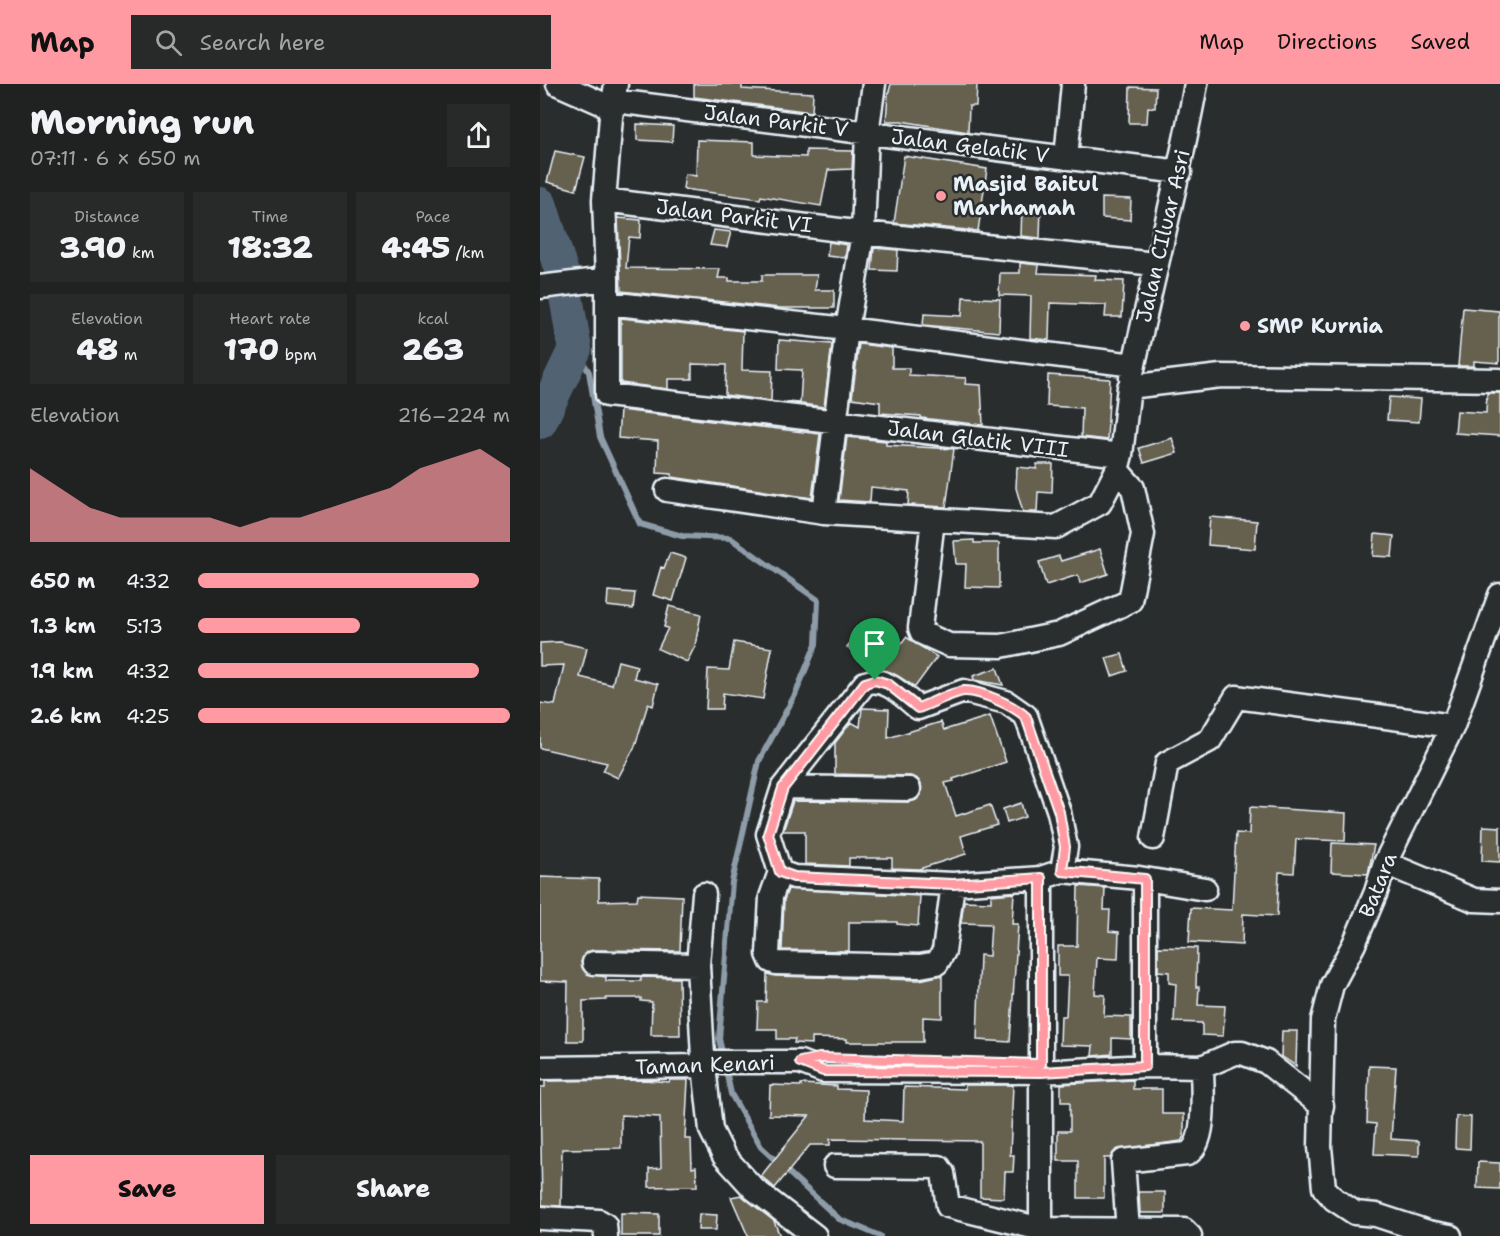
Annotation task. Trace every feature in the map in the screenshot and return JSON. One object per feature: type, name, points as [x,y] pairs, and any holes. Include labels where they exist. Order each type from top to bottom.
[{"type":"street","name":"Jalan Parkit V","points":[[558,84],[610,96],[867,133]]},
{"type":"street","points":[[824,513],[847,329],[863,233],[867,133],[874,84]]},
{"type":"street","points":[[1066,158],[1073,84]]},
{"type":"street","name":"Jalan CIluar Asri","points":[[1119,463],[1129,387],[1155,264],[1180,172],[1196,84]]},
{"type":"street","points":[[610,96],[598,280],[607,303],[847,329],[1134,365]]},
{"type":"street","name":"Jalan Gelatik V","points":[[867,133],[1180,172]]},
{"type":"street","name":"Jalan Parkit VI","points":[[604,200],[863,233],[1155,264]]},
{"type":"street","points":[[540,287],[598,280]]},
{"type":"street","name":"Jalan Glatik VIII","points":[[607,303],[607,395],[835,422],[1119,463]]},
{"type":"street","points":[[1129,387],[1221,376],[1500,380]]},
{"type":"street","points":[[933,519],[920,628],[922,633],[949,645],[1001,645],[1059,634],[1130,601],[1143,534],[1133,488],[1119,463]]},
{"type":"street","points":[[667,490],[824,513],[1056,527],[1100,503],[1119,463]]},
{"type":"street","name":"Batara","points":[[1450,1236],[1428,1232],[1376,1215],[1355,1213],[1334,1199],[1324,1188],[1320,1147],[1323,1020],[1332,985],[1358,933],[1385,863],[1453,726],[1500,595]]},
{"type":"street","points":[[953,884],[944,951],[937,963],[920,966],[776,963],[771,961],[768,954],[771,897],[780,872],[768,834],[783,788],[865,683],[875,680],[888,684],[918,708],[964,691],[1006,702],[1026,717],[1059,812],[1065,847],[1062,871]]},
{"type":"street","points":[[1154,838],[1167,763],[1210,740],[1236,697],[1453,726]]},
{"type":"street","points":[[783,788],[909,789]]},
{"type":"street","points":[[1385,863],[1474,900],[1500,901]]},
{"type":"street","points":[[780,872],[794,877],[953,884],[1041,878],[1062,871],[1145,879],[1205,889]]},
{"type":"street","points":[[1041,878],[1041,1229]]},
{"type":"street","points":[[1145,879],[1145,1066]]},
{"type":"street","points":[[704,894],[698,965],[708,1062],[711,1130],[724,1156],[754,1189],[815,1236]]},
{"type":"street","points":[[594,963],[698,965]]},
{"type":"street","points":[[540,1053],[708,1062]]},
{"type":"street","points":[[1041,1068],[1202,1067],[1235,1053],[1258,1057],[1322,1106]]},
{"type":"street","name":"Taman Kenari","points":[[540,1068],[708,1062],[800,1062],[819,1058],[1041,1068]]},
{"type":"street","points":[[1128,1231],[1123,1161],[1190,1153],[1197,1145],[1201,1128],[1202,1067]]},
{"type":"street","points":[[835,1166],[939,1167],[943,1173],[948,1206],[1041,1229],[1184,1230],[1190,1236]]},
{"type":"street","points":[[540,1218],[599,1221],[605,1225],[606,1236]]},
{"type":"building","points":[[694,84],[742,84],[742,89],[813,93],[812,112],[694,97]]},
{"type":"building","points":[[891,84],[977,84],[976,106],[969,106],[968,132],[901,121],[886,121]]},
{"type":"building","points":[[1130,87],[1156,88],[1155,108],[1148,107],[1147,123],[1129,123]]},
{"type":"building","points":[[637,124],[673,126],[672,142],[637,140]]},
{"type":"building","points":[[697,140],[754,142],[754,155],[806,157],[806,150],[853,151],[852,169],[828,170],[821,206],[761,196],[760,199],[683,189],[685,174],[696,176]]},
{"type":"building","points":[[555,151],[585,157],[576,190],[547,182]]},
{"type":"building","name":"Masjid Baitul Marhamah","points":[[904,156],[987,169],[978,231],[894,223]]},
{"type":"building","points":[[1102,198],[1131,199],[1130,220],[1102,218]]},
{"type":"building","points":[[1022,205],[1041,206],[1040,238],[1021,236]]},
{"type":"building","points":[[618,218],[641,220],[640,238],[629,237],[626,268],[720,269],[718,278],[729,278],[729,281],[762,281],[762,275],[817,275],[815,290],[834,290],[834,308],[780,308],[621,291]]},
{"type":"building","points":[[714,230],[731,232],[727,247],[710,245]]},
{"type":"building","points":[[829,242],[847,245],[845,258],[827,256]]},
{"type":"building","points":[[874,248],[898,250],[897,271],[872,270]]},
{"type":"building","points":[[1020,263],[1039,265],[1038,273],[1096,275],[1095,280],[1124,281],[1122,317],[1105,317],[1106,305],[1050,303],[1049,340],[1030,338],[1031,296],[999,295],[1000,273],[1020,273]]},
{"type":"building","points":[[963,297],[1000,299],[999,332],[923,325],[924,314],[962,316]]},
{"type":"building","points":[[1463,308],[1499,311],[1499,363],[1474,361],[1474,366],[1458,366]]},
{"type":"building","points":[[621,318],[743,331],[742,370],[772,371],[771,401],[725,395],[726,365],[692,364],[692,379],[668,379],[668,389],[621,383]]},
{"type":"building","points":[[779,340],[832,344],[824,407],[787,402],[800,403],[802,370],[778,369]]},
{"type":"building","points":[[859,344],[892,348],[892,368],[909,368],[909,375],[966,378],[965,384],[981,385],[983,425],[880,413],[880,402],[852,398]]},
{"type":"building","points":[[1048,375],[1110,379],[1107,440],[1081,437],[1082,408],[1047,406]]},
{"type":"building","points":[[1487,393],[1500,393],[1500,436],[1455,433],[1457,411],[1486,413]]},
{"type":"building","points":[[1389,397],[1421,399],[1419,422],[1387,420]]},
{"type":"building","points":[[620,410],[820,434],[812,498],[657,473],[658,441],[618,438]]},
{"type":"building","points":[[847,437],[886,441],[886,445],[954,449],[946,507],[908,505],[909,491],[871,487],[870,502],[839,500]]},
{"type":"building","points":[[1172,438],[1177,453],[1144,463],[1139,448]]},
{"type":"building","points":[[1037,464],[1053,464],[1052,493],[1038,492],[1037,512],[1023,512],[1016,488],[1017,467],[1037,469]]},
{"type":"building","points":[[1210,517],[1257,521],[1255,549],[1208,545]]},
{"type":"building","points":[[1375,534],[1394,536],[1392,557],[1373,556]]},
{"type":"building","points":[[974,540],[974,543],[999,543],[999,588],[965,587],[966,564],[956,564],[954,541]]},
{"type":"building","points":[[1100,549],[1108,574],[1080,583],[1078,575],[1046,585],[1039,562],[1059,556],[1061,561]]},
{"type":"building","points":[[670,553],[686,558],[673,601],[653,595],[661,567],[664,568]]},
{"type":"building","points":[[608,591],[635,593],[633,609],[607,606]]},
{"type":"building","points":[[669,606],[701,614],[695,646],[687,662],[658,649],[668,628],[664,627]]},
{"type":"building","points":[[858,632],[882,650],[891,638],[900,645],[906,637],[937,657],[915,687],[893,673],[876,668],[847,647]]},
{"type":"building","points":[[560,642],[587,648],[580,677],[612,685],[618,661],[637,666],[634,678],[658,684],[653,706],[648,704],[635,746],[618,778],[603,771],[607,763],[540,748],[540,703],[555,705],[564,665],[540,666],[540,643]]},
{"type":"building","points":[[734,642],[772,648],[763,699],[723,693],[722,709],[706,709],[708,669],[729,670]]},
{"type":"building","points":[[1122,654],[1127,671],[1112,676],[1106,658]]},
{"type":"building","points":[[997,668],[1003,685],[974,680],[973,676]]},
{"type":"building","points":[[862,708],[889,709],[888,738],[941,722],[944,730],[990,716],[1006,762],[945,783],[956,816],[990,805],[997,825],[961,836],[966,854],[919,869],[892,868],[892,858],[849,858],[849,866],[805,864],[805,831],[783,831],[793,801],[909,802],[921,795],[921,783],[910,776],[835,774],[835,743],[851,722],[860,727]]},
{"type":"building","points":[[1021,803],[1025,817],[1007,823],[1003,809]]},
{"type":"building","points":[[1250,807],[1346,813],[1345,841],[1296,839],[1294,873],[1279,872],[1277,916],[1243,914],[1242,945],[1189,942],[1191,908],[1232,910],[1236,833],[1249,834]]},
{"type":"building","points":[[1483,826],[1500,827],[1500,862],[1482,861]]},
{"type":"building","points":[[1332,843],[1374,845],[1368,874],[1331,872]]},
{"type":"building","points":[[540,877],[599,879],[599,901],[637,900],[638,894],[682,896],[680,951],[594,950],[587,952],[581,962],[587,974],[606,977],[606,981],[641,981],[641,977],[679,978],[680,1035],[651,1035],[652,1002],[641,1001],[641,998],[606,998],[606,1000],[583,1001],[583,1041],[567,1041],[568,982],[540,981]]},
{"type":"building","points":[[1078,886],[1105,888],[1104,910],[1110,910],[1109,931],[1119,932],[1118,959],[1097,958],[1095,994],[1105,995],[1104,1016],[1131,1017],[1131,1039],[1112,1038],[1112,1054],[1092,1056],[1093,1046],[1060,1045],[1061,1016],[1066,1016],[1068,976],[1058,976],[1058,946],[1077,946]]},
{"type":"building","points":[[788,889],[920,896],[918,926],[897,924],[897,922],[849,922],[849,951],[782,950],[784,900]]},
{"type":"building","points":[[1014,893],[1012,924],[1018,924],[1010,1042],[977,1040],[980,955],[989,956],[991,924],[961,923],[964,901],[991,902],[991,895]]},
{"type":"building","points":[[1158,947],[1197,948],[1198,1005],[1225,1006],[1223,1036],[1202,1035],[1202,1023],[1174,1022],[1176,984],[1169,983],[1169,972],[1158,971]]},
{"type":"building","points":[[767,974],[920,980],[942,975],[942,1018],[923,1017],[923,1042],[847,1042],[847,1039],[812,1038],[812,1044],[794,1043],[795,1039],[777,1039],[777,1029],[757,1029],[758,1002],[766,1002]]},
{"type":"building","points":[[1282,1031],[1297,1031],[1296,1066],[1281,1056]]},
{"type":"building","points":[[1369,1066],[1396,1067],[1391,1139],[1419,1141],[1419,1156],[1374,1154],[1376,1124],[1367,1123]]},
{"type":"building","points":[[670,1080],[688,1080],[685,1139],[691,1139],[692,1168],[696,1167],[697,1186],[649,1187],[649,1169],[661,1168],[660,1117],[621,1115],[621,1148],[562,1149],[561,1206],[542,1205],[540,1087],[545,1087],[545,1081],[669,1082]]},
{"type":"building","points":[[1133,1080],[1133,1089],[1162,1089],[1162,1114],[1184,1114],[1184,1137],[1181,1141],[1116,1150],[1110,1158],[1104,1158],[1104,1198],[1078,1198],[1078,1161],[1058,1161],[1058,1131],[1070,1131],[1070,1102],[1061,1102],[1061,1084]]},
{"type":"building","points":[[801,1084],[866,1090],[865,1119],[903,1121],[904,1087],[965,1089],[965,1085],[1013,1085],[1010,1155],[1014,1155],[1013,1172],[1005,1172],[1004,1198],[980,1197],[980,1141],[830,1139],[830,1145],[810,1145],[775,1188],[761,1176],[809,1116],[769,1115],[770,1085],[801,1086]]},
{"type":"building","points":[[1456,1116],[1471,1117],[1470,1149],[1455,1148]]},
{"type":"building","points":[[1478,1162],[1500,1163],[1500,1189],[1477,1188]]},
{"type":"building","points":[[1139,1192],[1165,1192],[1165,1213],[1140,1213]]},
{"type":"building","points":[[741,1195],[774,1221],[780,1236],[748,1236],[731,1197]]},
{"type":"building","points":[[621,1213],[659,1214],[659,1236],[621,1236]]},
{"type":"building","points":[[699,1214],[717,1215],[716,1230],[698,1230]]},
{"type":"waterway","points":[[540,204],[562,273],[575,349],[540,422]]},
{"type":"waterway","points":[[575,349],[589,372],[600,437],[640,524],[682,536],[730,538],[818,600],[816,644],[795,695],[759,761],[732,882],[719,1039],[723,1056]]},
{"type":"waterway","points":[[725,1066],[731,1094],[761,1147],[839,1219],[880,1236]]},
{"type":"place","name":"Masjid Baitul Marhamah","points":[[941,196]]},
{"type":"place","name":"SMP Kurnia","points":[[1245,326]]},
{"type":"route","points":[[875,680],[888,684],[918,708],[964,691],[1006,702],[1018,708],[1026,717],[1059,812],[1065,847],[1062,871],[1145,879],[1145,1066],[1041,1072],[823,1071],[800,1062],[819,1058],[1041,1064],[1041,878],[953,884],[794,877],[780,872],[768,834],[783,788],[855,699],[865,683],[875,680]]}]
